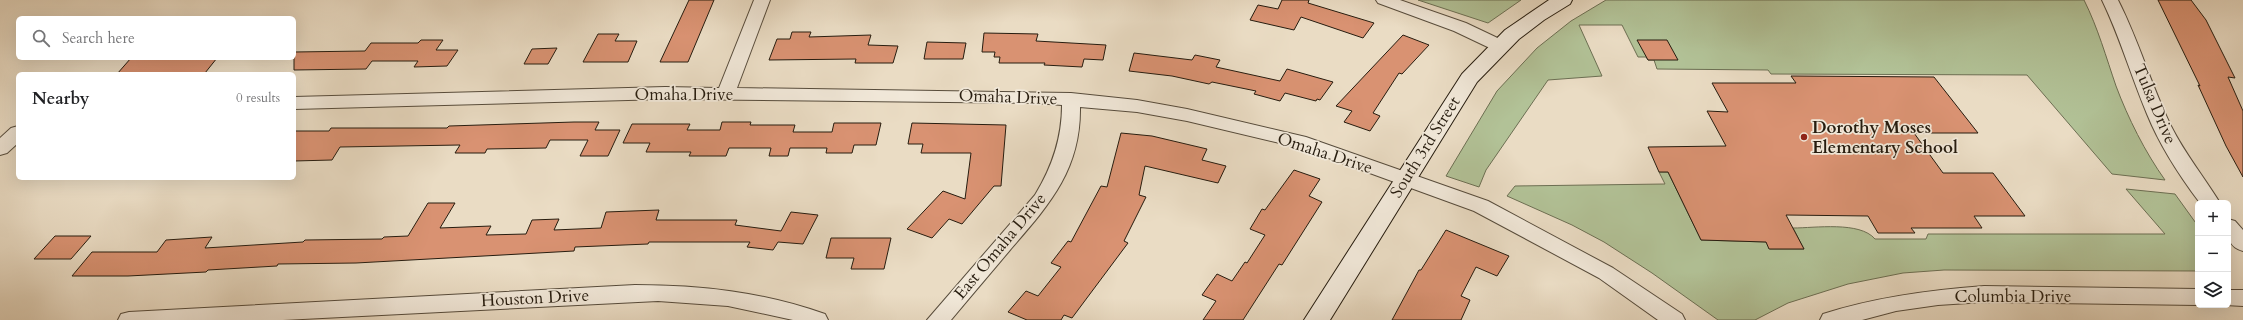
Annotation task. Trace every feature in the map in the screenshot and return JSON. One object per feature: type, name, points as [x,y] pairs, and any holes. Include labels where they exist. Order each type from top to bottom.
[{"type":"street","points":[[726,93],[762,0]]},
{"type":"street","points":[[1384,0],[1460,27],[1500,46]]},
{"type":"street","name":"South 3rd Street","points":[[1317,320],[1458,94],[1482,62],[1518,30],[1563,0]]},
{"type":"street","name":"Tulsa Drive","points":[[2110,0],[2124,26],[2164,131],[2187,171],[2208,200]]},
{"type":"street","name":"Omaha Drive","points":[[296,103],[664,93],[726,93],[895,94],[1071,99],[1137,106],[1187,115],[1306,143],[1405,180],[1482,206],[1606,273],[1674,320]]},
{"type":"street","name":"East Omaha Drive","points":[[938,320],[1042,200],[1057,174],[1066,149],[1071,124],[1071,99]]},
{"type":"street","points":[[0,149],[16,134]]},
{"type":"street","points":[[2231,230],[2243,244]]},
{"type":"street","name":"Houston Drive","points":[[129,320],[619,293],[679,292],[722,295],[763,303],[817,320]]},
{"type":"street","name":"Columbia Drive","points":[[1831,320],[1888,305],[1938,297],[1984,294],[2195,297]]},
{"type":"street","points":[[2231,298],[2243,298]]},
{"type":"green space","points":[[1418,0],[1521,0],[1488,23]]},
{"type":"green space","points":[[1606,0],[2084,0],[2098,32],[2116,86],[2126,110],[2144,146],[2165,180],[2112,174],[2027,75],[1771,74],[1768,70],[1657,69],[1654,60],[1648,60],[1646,57],[1638,57],[1622,25],[1579,25],[1602,76],[1548,80],[1486,170],[1479,187],[1446,176],[1497,91],[1537,48],[1571,21]]},
{"type":"green space","points":[[1659,172],[1668,172],[1701,240],[1766,242],[1770,249],[1804,249],[1793,228],[1848,228],[1868,233],[1875,239],[1926,239],[1928,234],[2165,234],[2126,189],[2175,194],[2195,222],[2195,271],[1944,270],[1903,273],[1848,284],[1788,303],[1755,320],[1718,320],[1652,273],[1604,242],[1572,225],[1507,196],[1515,186],[1665,184]]},
{"type":"building","points":[[689,0],[714,0],[688,62],[660,62]]},
{"type":"building","points":[[1282,0],[1309,0],[1308,3],[1374,23],[1363,38],[1301,17],[1294,30],[1250,20],[1258,5],[1278,9]]},
{"type":"building","points":[[2158,0],[2191,0],[2206,20],[2235,78],[2228,77],[2243,111],[2243,177],[2226,146],[2198,85],[2200,86]]},
{"type":"building","points":[[792,32],[811,32],[809,37],[871,35],[868,45],[898,46],[893,63],[855,63],[856,59],[769,60],[777,39],[790,39]]},
{"type":"building","points":[[984,33],[1038,34],[1036,41],[1106,45],[1103,60],[1084,59],[1082,67],[1044,65],[1045,63],[999,63],[1000,57],[994,57],[995,52],[982,52]]},
{"type":"building","points":[[598,34],[619,34],[615,41],[637,41],[628,62],[583,62]]},
{"type":"building","points":[[1403,35],[1429,45],[1402,74],[1399,73],[1373,113],[1380,116],[1370,131],[1344,122],[1352,111],[1336,106]]},
{"type":"building","points":[[421,40],[443,40],[436,50],[458,50],[447,66],[414,67],[418,61],[372,61],[366,69],[294,70],[296,52],[365,51],[371,43],[418,43]]},
{"type":"building","points":[[1637,40],[1667,40],[1678,60],[1648,60]]},
{"type":"building","points":[[927,42],[966,43],[963,59],[924,59]]},
{"type":"building","points":[[557,48],[548,64],[524,64],[532,49]]},
{"type":"building","points":[[1134,53],[1192,60],[1195,55],[1220,60],[1216,67],[1280,81],[1287,69],[1333,82],[1320,100],[1317,99],[1316,101],[1285,93],[1280,101],[1254,94],[1256,91],[1212,82],[1209,84],[1172,76],[1129,71]]},
{"type":"building","points":[[129,60],[215,60],[206,72],[119,72]]},
{"type":"building","points":[[1791,76],[1934,77],[1978,133],[1914,133],[1943,173],[1993,173],[2025,216],[1974,216],[1982,228],[1911,228],[1915,233],[1878,233],[1868,216],[1786,215],[1804,249],[1769,249],[1766,242],[1701,240],[1668,172],[1659,172],[1648,147],[1726,146],[1707,111],[1728,112],[1712,83],[1796,83]]},
{"type":"building","points":[[599,122],[595,130],[620,130],[608,156],[580,156],[588,140],[550,140],[546,148],[487,149],[485,153],[455,153],[460,145],[340,147],[332,160],[296,161],[296,131],[329,131],[331,128],[447,128],[449,126]]},
{"type":"building","points":[[722,122],[751,122],[750,125],[795,125],[793,132],[832,132],[834,123],[881,123],[876,145],[854,145],[852,153],[826,153],[827,148],[790,148],[788,156],[769,156],[771,148],[729,148],[726,156],[689,156],[691,152],[646,152],[650,143],[623,143],[632,124],[690,124],[687,130],[720,130]]},
{"type":"building","points":[[912,123],[1006,125],[1001,186],[994,186],[962,224],[949,219],[932,238],[907,229],[943,191],[965,199],[971,153],[921,153],[923,144],[908,144]]},
{"type":"building","points":[[1121,133],[1152,136],[1207,149],[1202,160],[1226,166],[1218,183],[1145,166],[1139,195],[1146,197],[1124,241],[1128,243],[1072,318],[1064,315],[1061,320],[1027,320],[1008,312],[1026,291],[1038,296],[1061,267],[1051,263],[1068,241],[1071,242],[1101,186],[1107,187]]},
{"type":"building","points":[[1294,170],[1320,179],[1309,196],[1322,202],[1282,265],[1279,264],[1243,320],[1203,320],[1216,301],[1202,295],[1217,274],[1232,281],[1245,262],[1247,263],[1265,235],[1250,229],[1262,209],[1265,210]]},
{"type":"building","points":[[428,203],[455,203],[440,228],[491,226],[486,235],[526,234],[532,220],[559,219],[554,230],[601,228],[606,212],[659,210],[656,220],[737,220],[735,225],[781,231],[791,212],[818,215],[803,244],[778,242],[773,250],[747,247],[750,242],[649,242],[648,244],[575,247],[574,251],[356,263],[278,264],[277,266],[208,270],[206,272],[128,276],[72,276],[92,252],[157,252],[166,240],[212,237],[205,248],[303,242],[305,240],[382,239],[384,237],[408,236]]},
{"type":"building","points":[[1446,230],[1509,256],[1497,276],[1476,267],[1461,296],[1470,300],[1461,320],[1392,320],[1419,270],[1421,270]]},
{"type":"building","points":[[55,236],[91,236],[71,259],[34,259]]},
{"type":"building","points":[[831,238],[891,238],[884,269],[851,269],[854,258],[826,258]]},
{"type":"place","name":"Dorothy Moses Elementary School","points":[[1804,137]]}]
